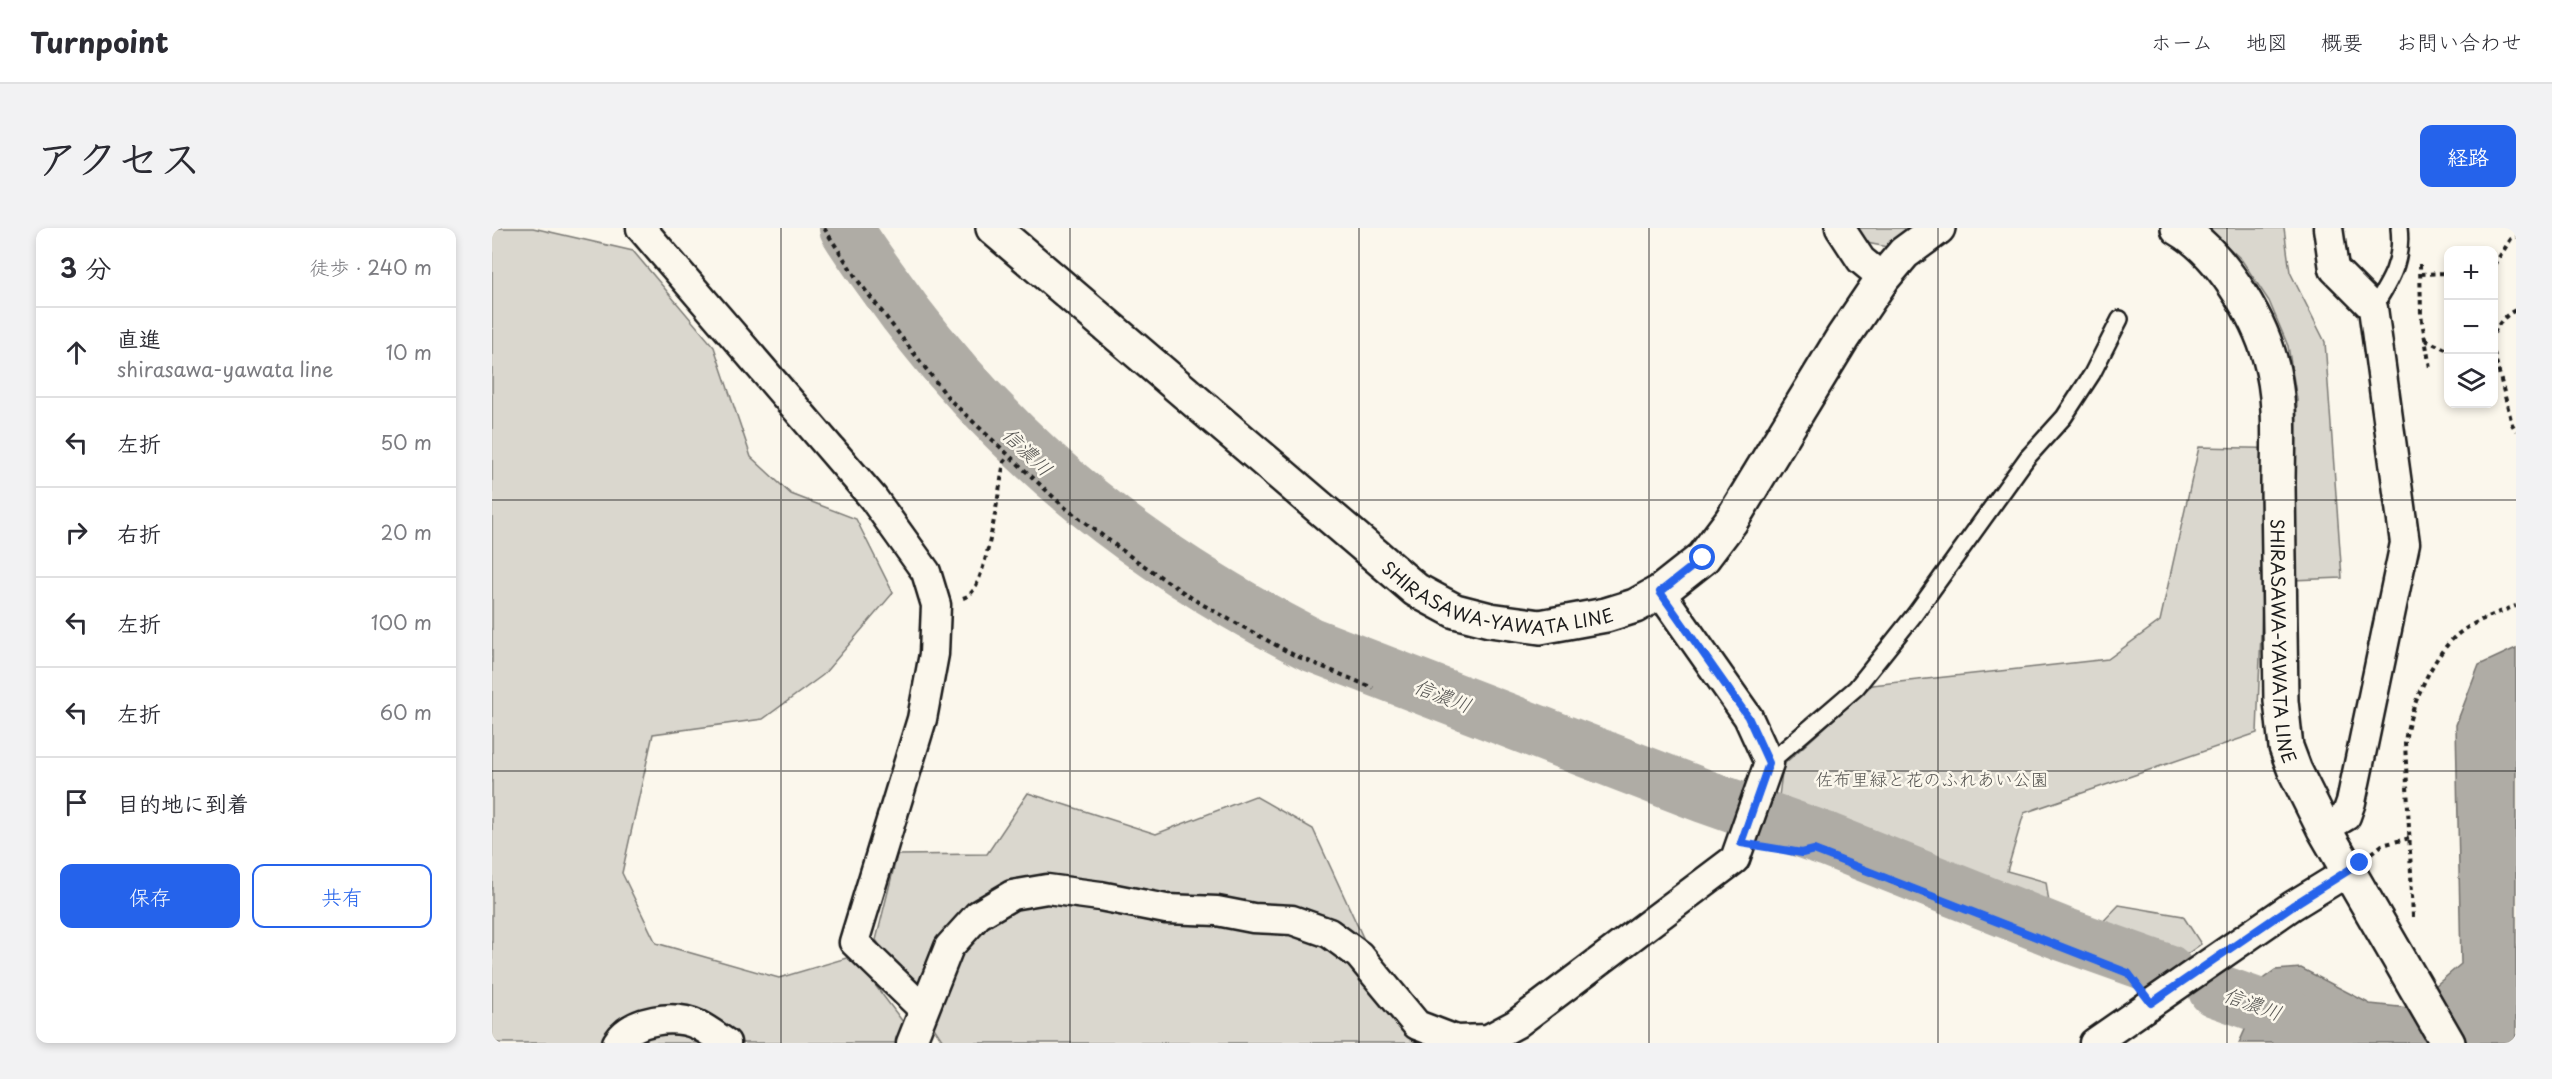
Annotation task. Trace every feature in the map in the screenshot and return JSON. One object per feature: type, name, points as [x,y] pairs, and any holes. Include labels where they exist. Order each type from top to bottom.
[{"type":"main road","name":"SHIRASAWA-YAWATA LINE","points":[[993,228],[1416,590],[1455,611],[1490,620],[1540,627],[1635,606],[1660,592],[1703,558],[1731,521],[1882,278],[1904,253],[1938,228]]},
{"type":"main road","name":"SHIRASAWA-YAWATA LINE","points":[[2178,228],[2210,255],[2241,294],[2260,327],[2271,362],[2278,417],[2281,700],[2286,747],[2324,828],[2448,1043]]},
{"type":"street","points":[[641,228],[873,498],[926,572],[936,605],[934,654],[922,719],[854,942],[923,1009]]},
{"type":"street","points":[[1840,228],[1861,260],[1882,278]]},
{"type":"street","points":[[2324,828],[2346,816],[2351,802],[2405,543],[2373,308],[2334,269],[2328,228]]},
{"type":"street","points":[[910,1043],[949,947],[978,915],[1012,895],[1047,889],[1100,896],[1166,909],[1217,911],[1253,918],[1292,920],[1329,933],[1359,956],[1417,1025],[1456,1040],[1488,1039],[1516,1024],[1735,859],[1759,795],[1769,763],[1748,717],[1660,592]]},
{"type":"street","points":[[2094,1043],[2292,906],[2349,870]]},
{"type":"street","points":[[617,1043],[620,1038],[639,1026],[663,1019],[697,1025],[726,1043]]},
{"type":"lane","points":[[2373,308],[2392,280],[2399,262],[2401,242],[2399,228]]},
{"type":"lane","points":[[1769,763],[1856,688],[1916,614],[2027,458],[2064,417],[2092,374],[2120,319]]},
{"type":"path","points":[[824,228],[859,282],[950,400],[1063,506],[1134,559],[1198,602],[1292,654],[1372,688]]},
{"type":"path","points":[[2498,258],[2511,239],[2516,237]]},
{"type":"path","points":[[2419,253],[2421,315],[2430,368]]},
{"type":"path","points":[[2421,274],[2444,273]]},
{"type":"path","points":[[2498,325],[2516,310]]},
{"type":"path","points":[[2425,340],[2444,348]]},
{"type":"path","points":[[2493,354],[2512,424],[2516,431]]},
{"type":"path","points":[[936,605],[960,601],[971,593],[977,584],[1004,462],[1009,457]]},
{"type":"path","points":[[2399,956],[2410,951],[2413,937],[2405,742],[2408,720],[2436,662],[2457,635],[2490,616],[2516,606]]},
{"type":"path","points":[[1744,836],[1802,853],[1814,850],[2128,973],[2151,1003]]},
{"type":"path","points":[[2349,870],[2382,845],[2410,838]]},
{"type":"green space","points":[[492,228],[533,228],[633,251],[714,347],[751,457],[791,494],[856,519],[893,593],[823,675],[763,719],[653,734],[622,873],[656,943],[779,978],[853,956],[919,1043],[492,1043]]},
{"type":"green space","points":[[1857,228],[1909,228],[1887,247],[1867,243]]},
{"type":"green space","name":"佐布里緑と花のふれあい公園","points":[[2207,228],[2284,228],[2290,272],[2325,342],[2342,578],[2263,581],[2257,733],[2024,813],[2007,871],[2046,882],[2052,923],[2090,935],[2119,905],[2183,916],[2201,944],[2152,979],[1954,899],[1777,812],[1783,765],[1872,685],[2108,659],[2160,621],[2199,447],[2296,449],[2297,399],[2288,346],[2269,301],[2241,259]]},
{"type":"green space","points":[[1028,793],[1156,834],[1255,796],[1313,829],[1407,1033],[1447,1043],[944,1043],[876,940],[897,855],[987,854]]},
{"type":"water","points":[[2516,648],[2516,1043],[2239,1043],[2248,1023],[2246,991],[2275,970],[2301,968],[2370,1004],[2409,1008],[2461,964],[2456,725],[2479,665]]},
{"type":"waterway","name":"信濃川","points":[[846,228],[906,314],[949,367],[1040,461],[1088,503],[1140,542],[1250,612],[1310,644],[1704,796],[1828,840],[2063,934],[2167,971]]},
{"type":"waterway","name":"信濃川","points":[[2215,990],[2291,1017],[2302,1043]]},
{"type":"route","points":[[1703,558],[1660,592],[1748,717],[1769,763],[1741,843],[1802,853],[1814,850],[2128,973],[2151,1003],[2292,906],[2360,863]]}]
